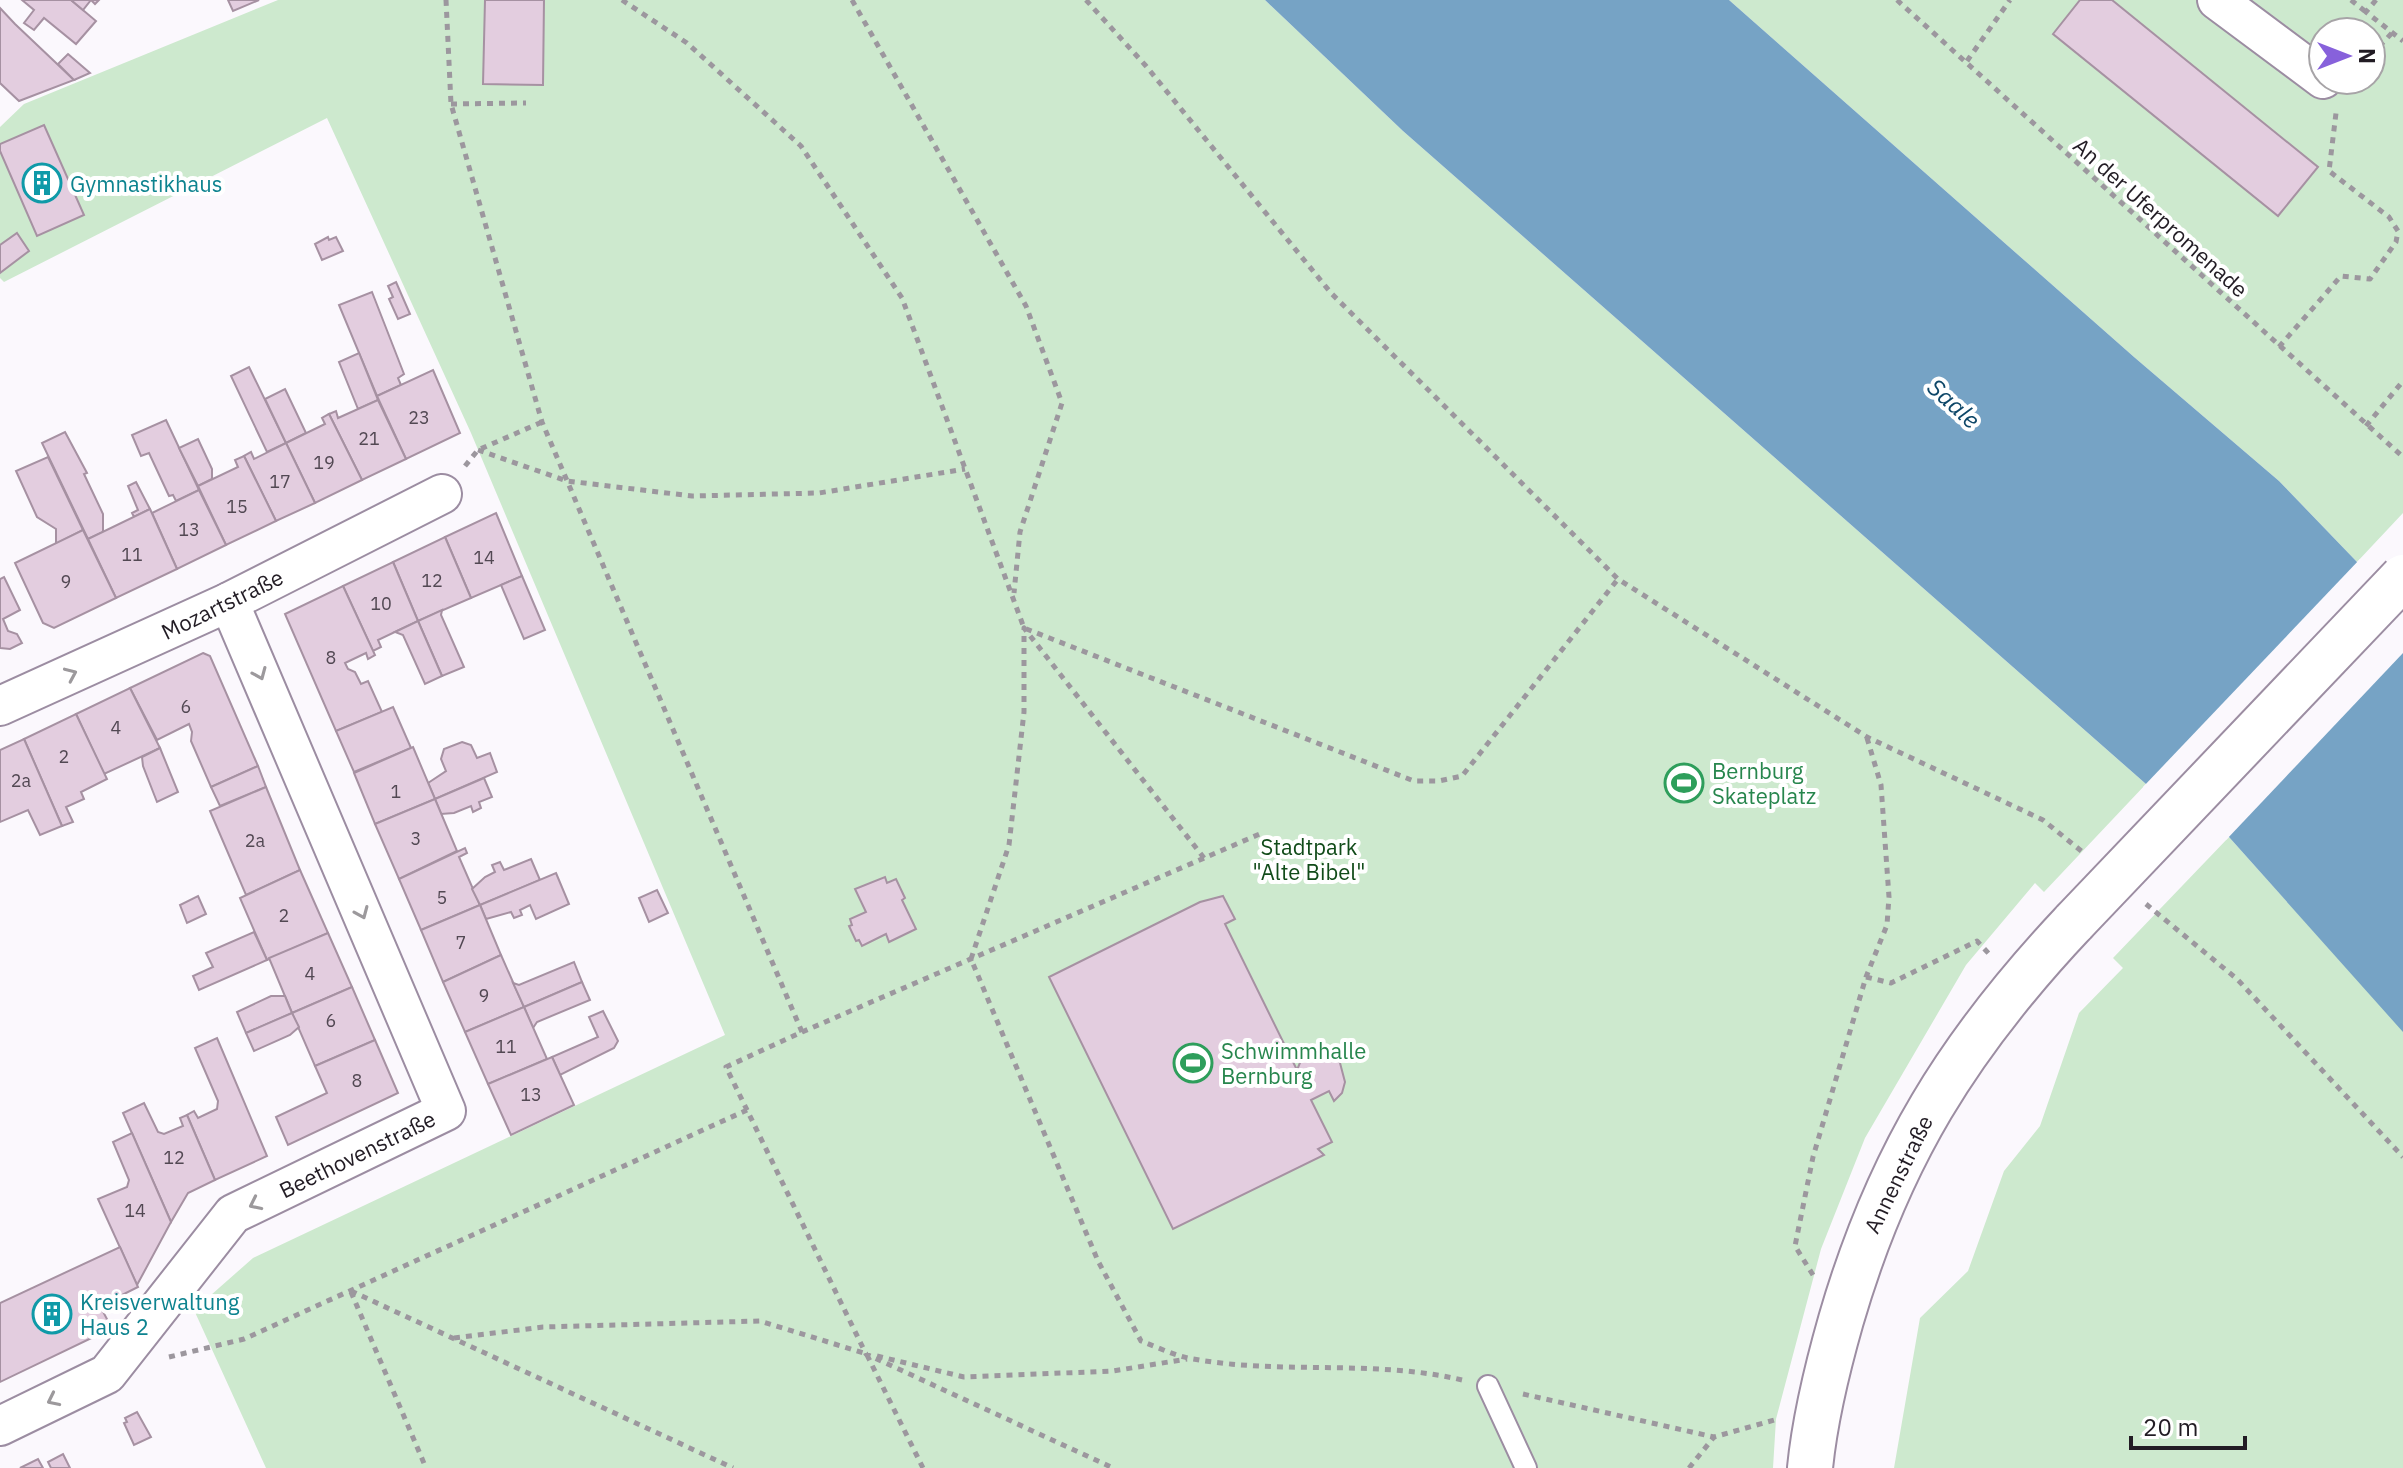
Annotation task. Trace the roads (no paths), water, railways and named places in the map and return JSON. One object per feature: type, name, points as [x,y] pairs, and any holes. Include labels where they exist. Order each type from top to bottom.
[{"type":"main road","name":"Annenstraße","points":[[1810,1468],[1817,1413],[1849,1292],[1880,1203],[1907,1147],[1939,1092],[1981,1029],[2017,984],[2403,577]]},
{"type":"street","points":[[2217,0],[2307,67]]},
{"type":"street","name":"Mozartstraße","points":[[0,706],[229,602],[442,494]]},
{"type":"street","name":"Beethovenstraße","points":[[0,1426],[107,1374],[233,1214],[446,1111],[229,602]]},
{"type":"lane","points":[[1488,1386],[1526,1468]]},
{"type":"water","name":"Saale","points":[[1265,0],[1729,0],[2279,481],[2357,562],[2403,602],[2403,1032],[2229,837],[2146,784],[1403,131]]},
{"type":"place","name":"Gymnastikhaus","points":[[42,183]]},
{"type":"place","name":"Bernburg Skateplatz","points":[[1684,783]]},
{"type":"place","name":"Schwimmhalle Bernburg","points":[[1193,1063]]},
{"type":"place","name":"Kreisverwaltung Haus 2","points":[[52,1314]]},
{"type":"park label","name":"Stadtpark \"Alte Bibel\"","points":[[1309,858]]}]
